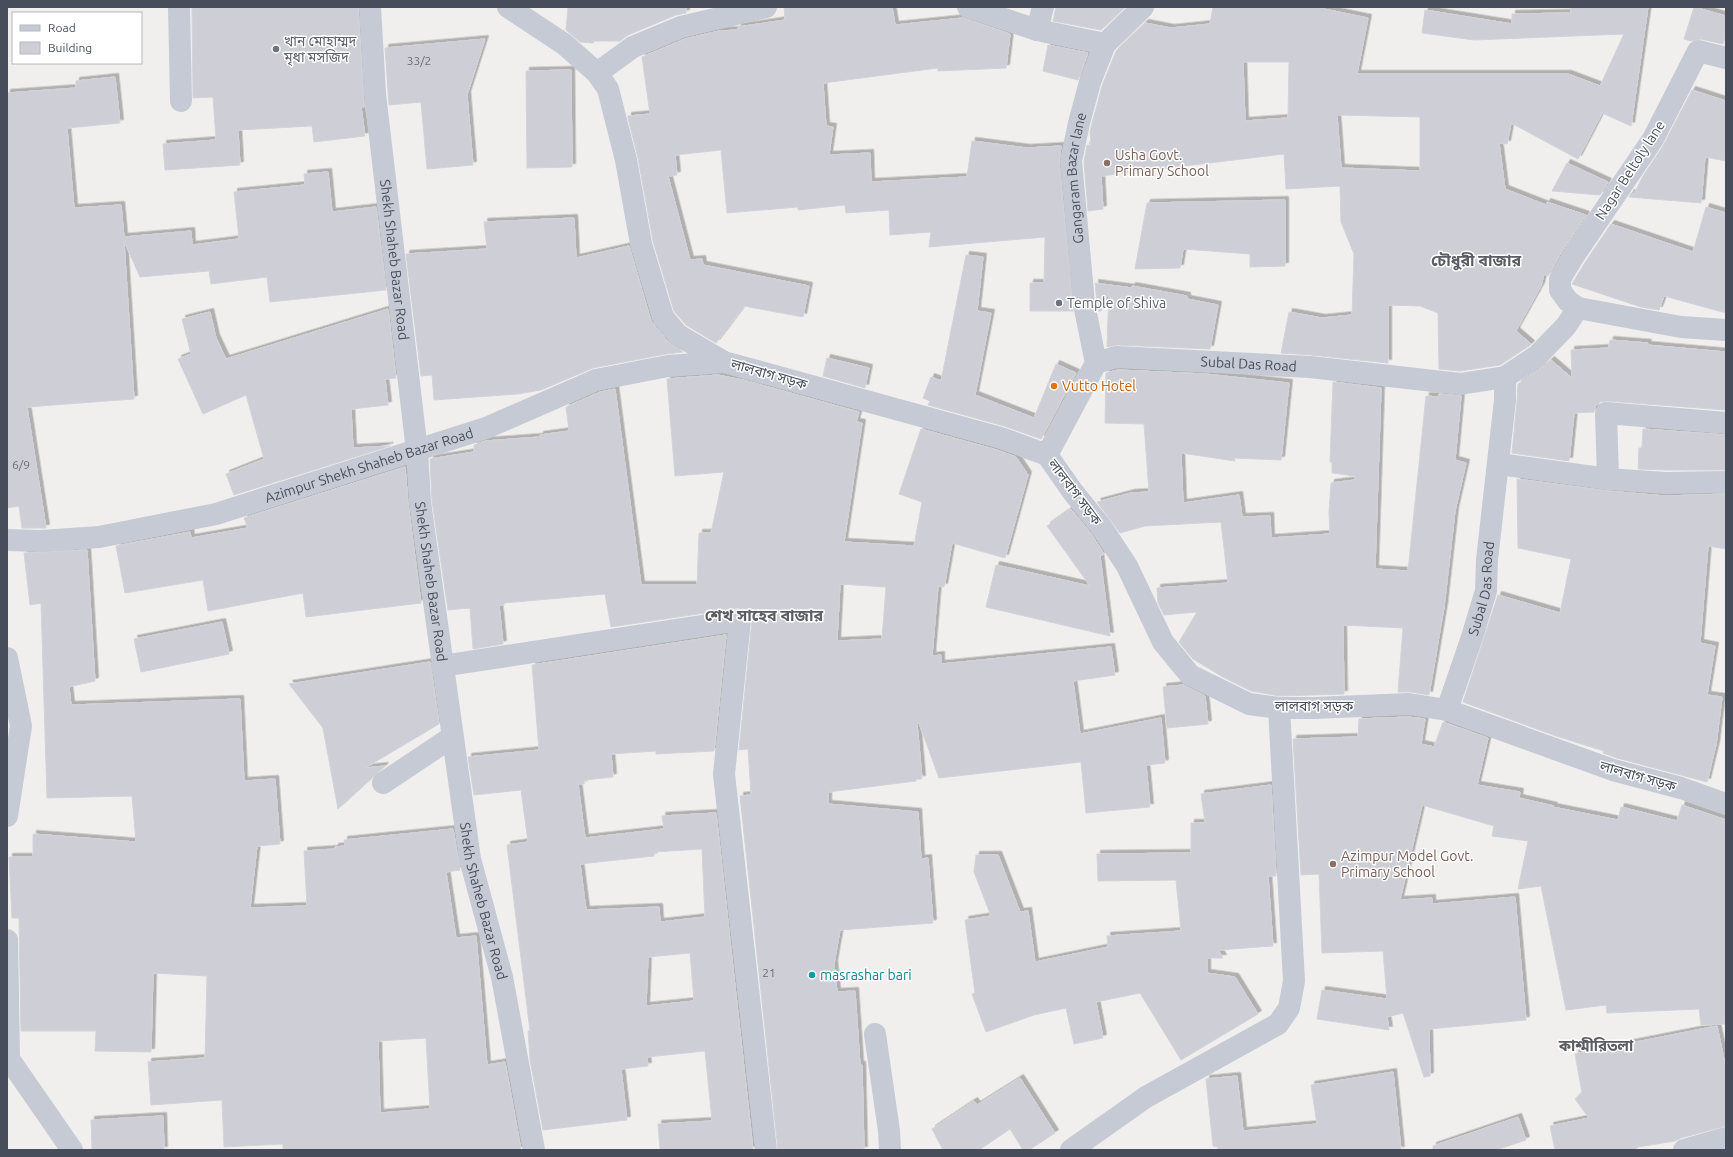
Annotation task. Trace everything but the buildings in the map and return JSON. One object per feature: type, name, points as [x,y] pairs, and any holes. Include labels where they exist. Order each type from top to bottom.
[{"type":"street","points":[[179,7],[181,101]]},
{"type":"street","name":"Shekh Shaheb Bazar Road","points":[[370,7],[376,102],[417,451],[420,502],[452,737],[470,859],[502,977],[534,1150]]},
{"type":"street","name":"লালবাগ সড়ক","points":[[508,7],[564,44],[597,73],[608,89],[626,160],[641,244],[663,317],[678,335],[724,362],[1001,438],[1047,454],[1073,492],[1102,528],[1127,566],[1163,642],[1190,675],[1249,704],[1279,708],[1409,704],[1447,710],[1614,770],[1681,788],[1726,804]]},
{"type":"street","points":[[597,73],[633,47],[681,27],[766,7]]},
{"type":"street","points":[[968,7],[1037,30],[1104,44]]},
{"type":"street","points":[[1037,30],[1043,7]]},
{"type":"street","name":"Gangaram Bazar lane","points":[[1096,363],[1084,304],[1071,161],[1090,82],[1104,44],[1143,7]]},
{"type":"street","name":"Nagar Beltoly lane","points":[[1578,308],[1568,301],[1560,290],[1560,279],[1653,139],[1698,51],[1726,58]]},
{"type":"street","points":[[1578,308],[1681,327],[1726,330]]},
{"type":"street","name":"Subal Das Road","points":[[1096,363],[1116,357],[1310,367],[1460,384],[1505,377],[1538,356],[1566,326],[1578,308]]},
{"type":"street","name":"Azimpur Shekh Shaheb Bazar Road","points":[[7,540],[41,541],[99,536],[216,514],[486,428],[596,380],[668,366],[724,362]]},
{"type":"street","points":[[1047,454],[1096,363]]},
{"type":"street","name":"Subal Das Road","points":[[1447,710],[1486,592],[1487,560],[1494,489],[1499,464],[1505,400],[1505,377]]},
{"type":"street","points":[[1608,479],[1606,413],[1726,423]]},
{"type":"street","points":[[1499,464],[1608,479],[1665,483],[1726,482]]},
{"type":"street","points":[[442,666],[740,620],[724,774],[766,1150]]},
{"type":"street","points":[[7,658],[21,726],[7,816]]},
{"type":"street","points":[[1071,1150],[1146,1097],[1278,1024],[1289,1008],[1294,981],[1279,708]]},
{"type":"street","points":[[383,783],[452,737]]},
{"type":"street","points":[[7,940],[9,1058],[72,1150]]},
{"type":"street","points":[[875,1034],[889,1131],[890,1150]]},
{"type":"street","points":[[1684,1150],[1726,1138]]},
{"type":"place","name":"খান মোহাম্মদ মৃধা মসজিদ","points":[[276,49]]},
{"type":"place","name":"Usha Govt. Primary School","points":[[1107,163]]},
{"type":"place","name":"Temple of Shiva","points":[[1059,303]]},
{"type":"place","name":"Vutto Hotel","points":[[1054,386]]},
{"type":"place","name":"Azimpur Model Govt. Primary School","points":[[1333,864]]},
{"type":"place","name":"masrashar bari","points":[[812,975]]},
{"type":"district","name":"চৌধুরী বাজার","points":[[1476,260]]},
{"type":"district","name":"শেখ সাহেব বাজার","points":[[764,615]]},
{"type":"district","name":"কাশ্মীরিতলা","points":[[1596,1045]]}]
